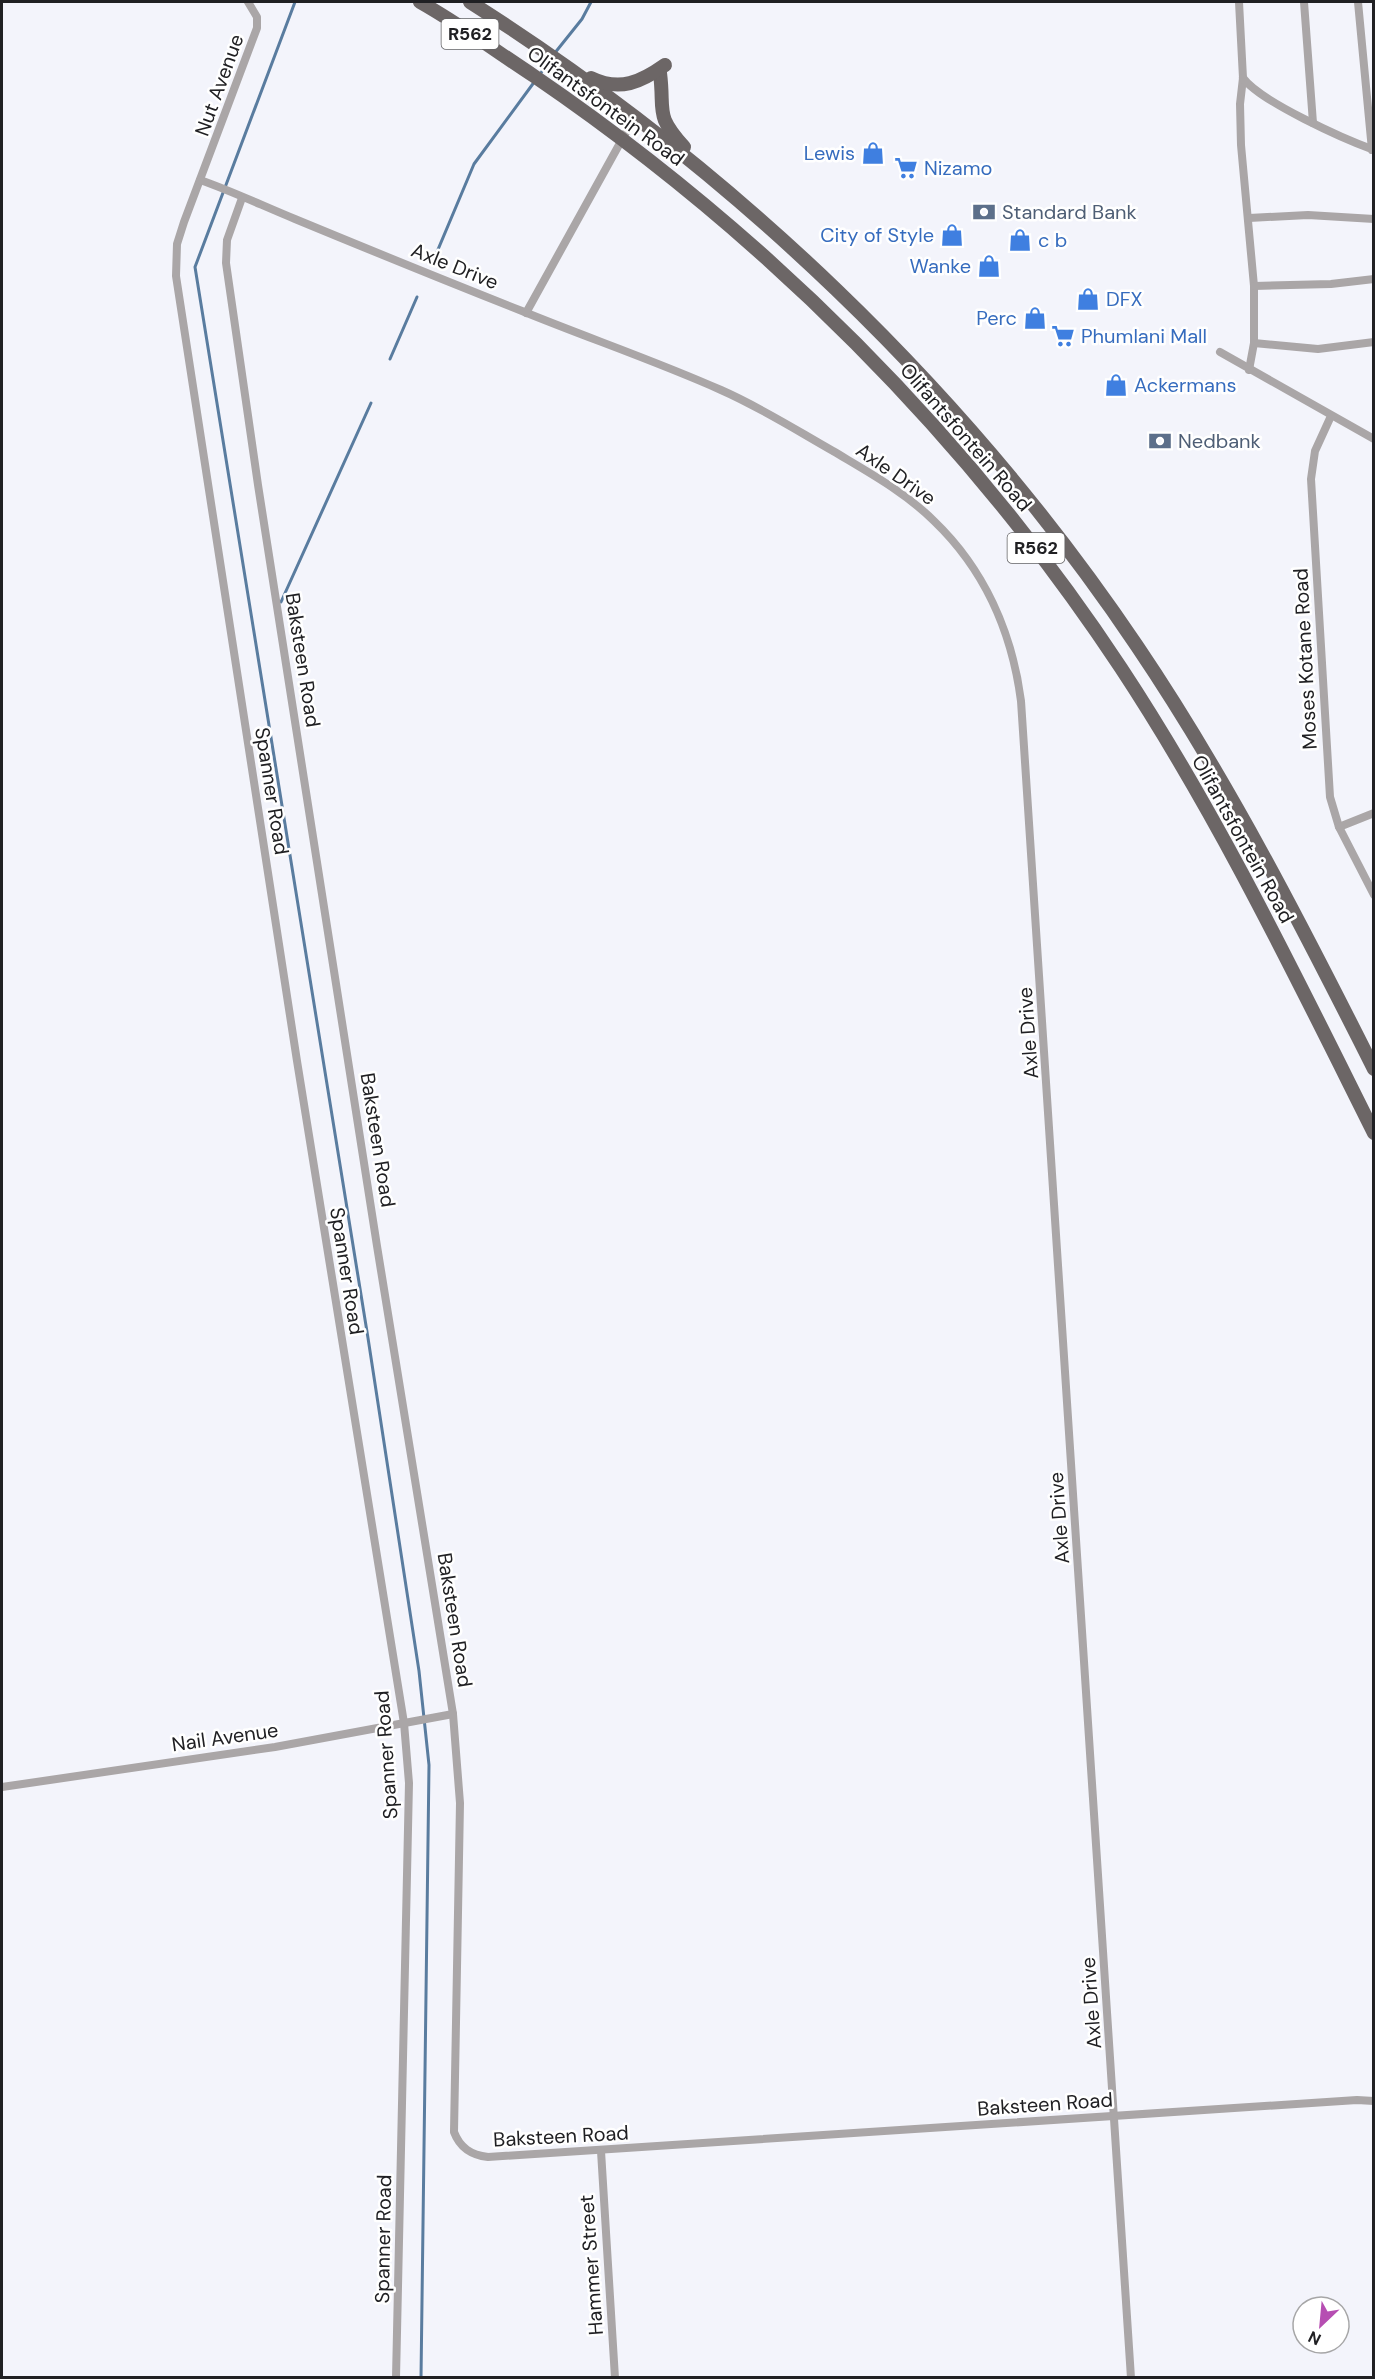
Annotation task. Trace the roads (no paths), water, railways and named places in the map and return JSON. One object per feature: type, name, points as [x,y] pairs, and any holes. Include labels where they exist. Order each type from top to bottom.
[{"type":"main road","name":"Olifantsfontein Road","points":[[420,2],[548,86],[672,176],[720,217],[837,325],[918,408],[993,494],[1080,607],[1123,670],[1200,797],[1258,904],[1374,1132]]},
{"type":"main road","name":"Olifantsfontein Road","points":[[470,2],[565,64],[710,175],[783,239],[915,369],[972,432],[1068,550],[1136,643],[1226,787],[1374,1069]]},
{"type":"main road","points":[[565,64],[600,82],[621,86],[663,69],[661,106],[665,122],[710,175]]},
{"type":"street","name":"Nut Avenue","points":[[200,180],[257,28],[257,17],[248,2]]},
{"type":"street","points":[[1239,2],[1243,78],[1240,104],[1241,145],[1254,286],[1254,343],[1249,370]]},
{"type":"street","points":[[1304,2],[1313,123]]},
{"type":"street","points":[[1243,78],[1249,87],[1313,123],[1373,150],[1370,100],[1358,2]]},
{"type":"street","points":[[526,313],[635,116]]},
{"type":"street","name":"Axle Drive","points":[[200,180],[731,395],[768,414],[897,490],[933,519],[967,559],[988,592],[1008,638],[1018,675],[1021,701],[1034,877],[1131,2378]]},
{"type":"street","name":"Spanner Road","points":[[200,180],[177,244],[177,284],[302,1096],[404,1723],[409,1783],[396,2378]]},
{"type":"street","name":"Baksteen Road","points":[[242,198],[227,240],[226,263],[258,485],[453,1714],[460,1803],[454,2132],[463,2148],[479,2156],[601,2151],[1115,2115],[1357,2100],[1374,2101]]},
{"type":"street","points":[[1249,218],[1308,215],[1374,219]]},
{"type":"street","points":[[1254,286],[1331,284],[1374,279]]},
{"type":"street","points":[[1254,343],[1318,349],[1374,342]]},
{"type":"street","points":[[1220,352],[1374,439]]},
{"type":"street","name":"Moses Kotane Road","points":[[1331,416],[1315,451],[1311,479],[1330,797],[1339,827],[1374,895]]},
{"type":"street","points":[[1339,827],[1374,813]]},
{"type":"street","name":"Nail Avenue","points":[[2,1787],[275,1747],[453,1714]]},
{"type":"street","name":"Hammer Street","points":[[601,2151],[615,2378]]},
{"type":"waterway","points":[[295,2],[195,267],[368,1338],[419,1671],[429,1765],[421,2378]]},
{"type":"waterway","points":[[554,54],[582,19],[591,2]]},
{"type":"waterway","points":[[539,76],[550,59]]},
{"type":"waterway","points":[[434,259],[474,164],[535,81]]},
{"type":"waterway","points":[[390,359],[417,297]]},
{"type":"waterway","points":[[281,602],[371,403]]},
{"type":"place","name":"Lewis","points":[[873,153]]},
{"type":"place","name":"Nizamo","points":[[906,168]]},
{"type":"place","name":"Standard Bank","points":[[984,212]]},
{"type":"place","name":"City of Style","points":[[952,235]]},
{"type":"place","name":"c b","points":[[1020,240]]},
{"type":"place","name":"Wanke","points":[[989,266]]},
{"type":"place","name":"DFX","points":[[1088,299]]},
{"type":"place","name":"Perc","points":[[1035,318]]},
{"type":"place","name":"Phumlani Mall","points":[[1063,336]]},
{"type":"place","name":"Ackermans","points":[[1116,385]]},
{"type":"place","name":"Nedbank","points":[[1160,441]]}]
